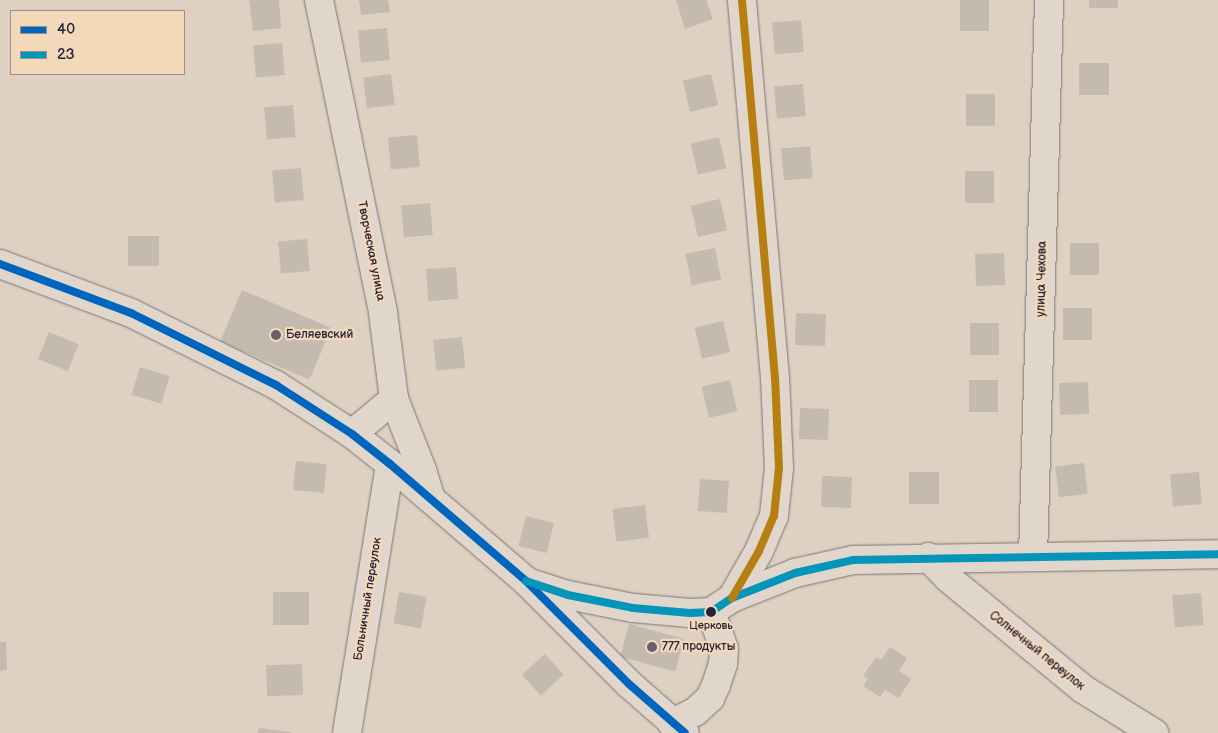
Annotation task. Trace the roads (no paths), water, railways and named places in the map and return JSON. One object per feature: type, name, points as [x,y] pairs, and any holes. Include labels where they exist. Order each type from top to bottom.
[{"type":"street","name":"Творческая улица","points":[[318,0],[384,313],[394,399],[422,470],[431,499]]},
{"type":"street","points":[[0,264],[131,313],[276,385],[352,434],[390,464],[526,581],[629,684],[678,728],[710,698],[716,685],[724,664],[722,605],[759,551],[774,516],[779,468],[774,368],[742,0]]},
{"type":"street","name":"улица Чехова","points":[[1032,557],[1049,0]]},
{"type":"street","points":[[352,434],[394,399]]},
{"type":"street","name":"Больничный переулок","points":[[346,733],[390,464]]},
{"type":"street","points":[[526,581],[568,594],[633,608],[690,613],[722,605],[795,573],[853,560],[928,557],[1218,554]]},
{"type":"street","name":"Солнечный переулок","points":[[928,557],[948,578],[1083,689],[1154,733]]},
{"type":"place","name":"Беляевский","points":[[276,335]]},
{"type":"place","name":"Церковь","points":[[711,612]]},
{"type":"place","name":"777 продукты","points":[[652,647]]}]
